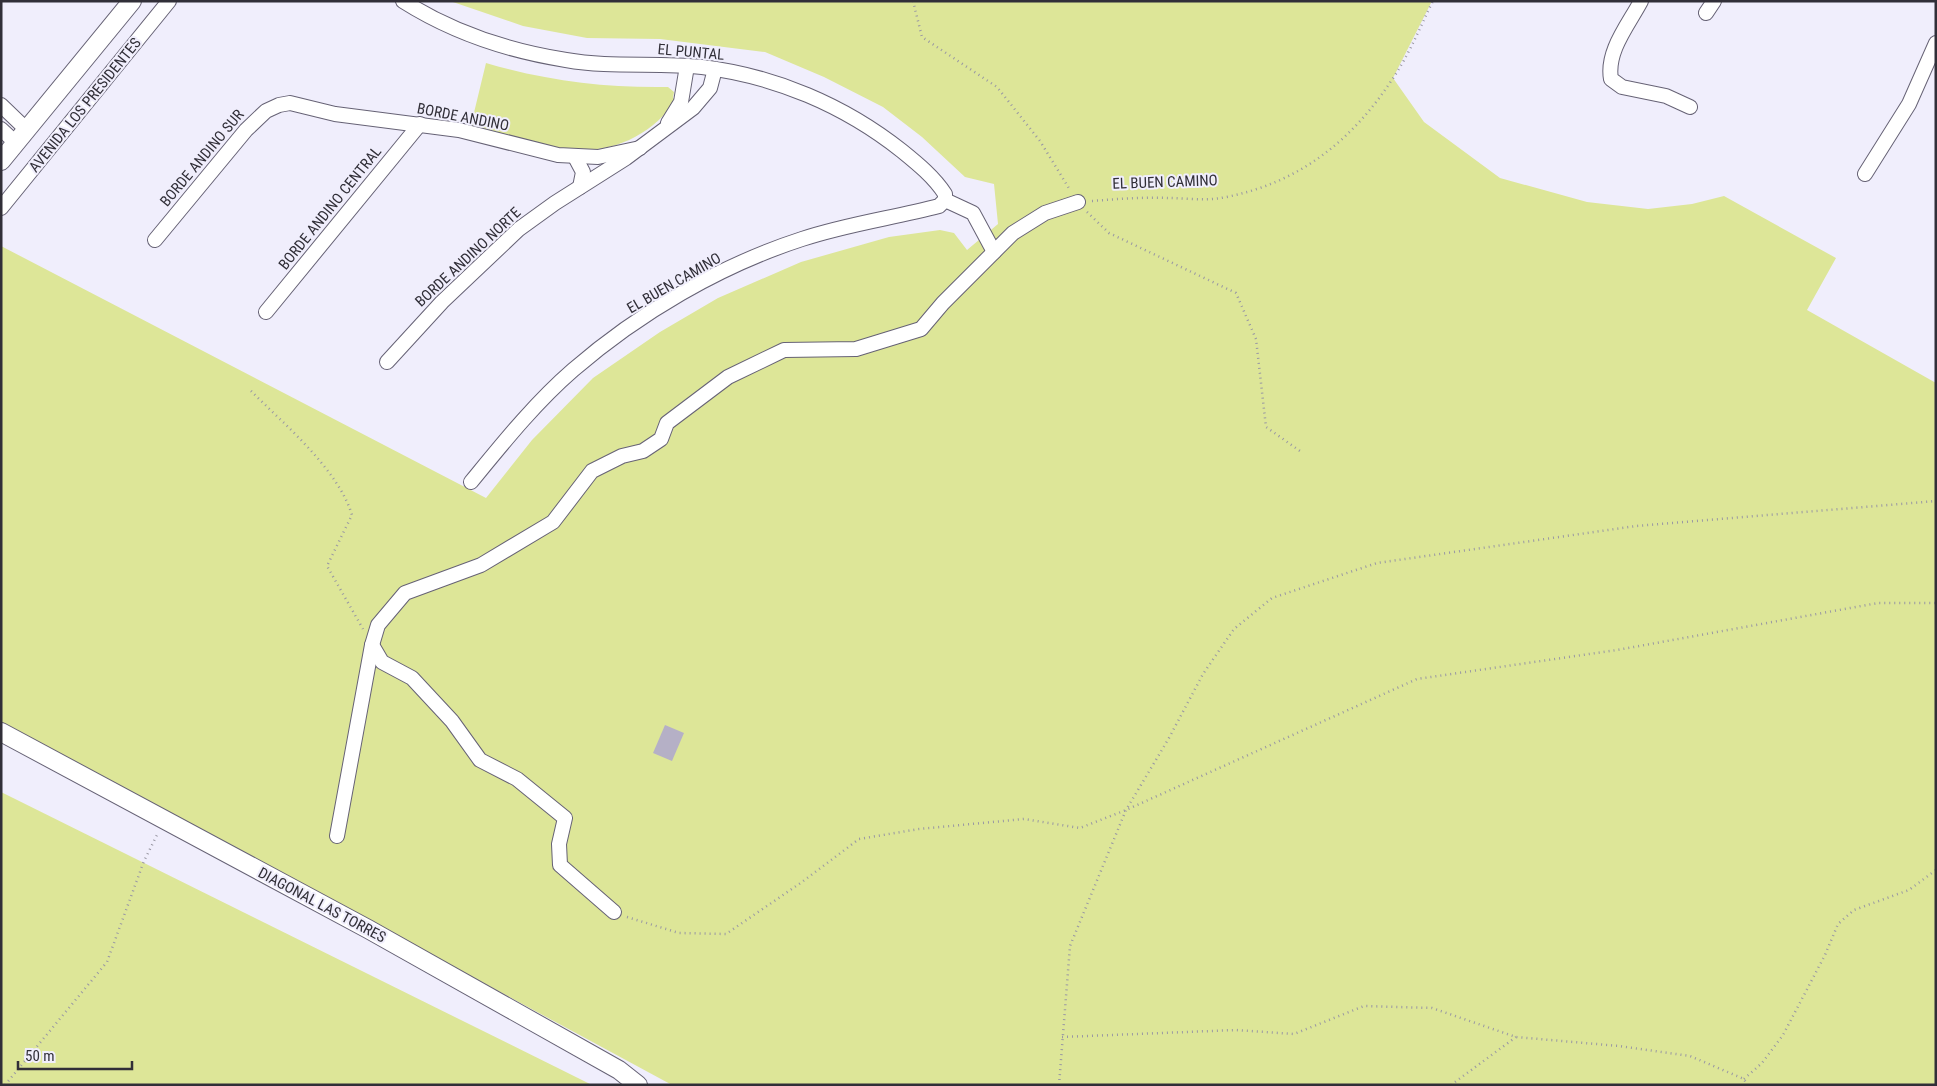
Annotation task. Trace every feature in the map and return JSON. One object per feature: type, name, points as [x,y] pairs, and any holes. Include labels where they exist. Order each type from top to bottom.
[{"type":"street","name":"AVENIDA LOS PRESIDENTES","points":[[1,161],[132,1]]},
{"type":"street","name":"AVENIDA LOS PRESIDENTES","points":[[1,208],[169,1]]},
{"type":"street","name":"EL PUNTAL","points":[[402,1],[462,32],[535,54],[596,64],[687,66],[716,69],[780,84],[814,97],[849,114],[892,143],[926,171],[941,187],[945,194],[945,200]]},
{"type":"street","points":[[1642,1],[1613,53],[1609,68],[1611,79],[1627,89],[1666,96],[1690,107]]},
{"type":"street","points":[[1706,13],[1714,1]]},
{"type":"street","points":[[1865,174],[1908,104],[1936,44]]},
{"type":"street","points":[[664,128],[681,102],[687,66]]},
{"type":"street","points":[[664,128],[679,120],[710,88],[716,69]]},
{"type":"street","name":"BORDE ANDINO","points":[[279,105],[296,104],[336,114],[420,124],[482,135],[551,154],[574,157],[610,155],[640,148]]},
{"type":"street","points":[[1,105],[21,137]]},
{"type":"street","name":"BORDE ANDINO SUR","points":[[155,240],[258,116],[279,105]]},
{"type":"street","name":"BORDE ANDINO CENTRAL","points":[[266,312],[420,124]]},
{"type":"street","name":"BORDE ANDINO NORTE","points":[[387,362],[442,302],[519,229],[640,148],[664,128]]},
{"type":"street","points":[[1,129],[21,137]]},
{"type":"street","points":[[574,157],[583,172],[580,187]]},
{"type":"street","points":[[945,200],[973,213],[994,252]]},
{"type":"street","name":"EL BUEN CAMINO","points":[[471,482],[504,441],[572,371],[614,338],[674,298],[743,263],[801,239],[873,219],[939,206],[945,200]]},
{"type":"street","points":[[337,836],[372,645],[378,625],[405,593],[481,565],[553,522],[592,471],[622,456],[643,451],[661,439],[666,423],[728,377],[784,350],[856,349],[921,329],[1014,233],[1045,212],[1078,202]]},
{"type":"street","points":[[372,645],[382,662],[412,678],[452,721],[480,760],[517,779],[565,818],[559,844],[560,864],[614,912]]},
{"type":"street","name":"DIAGONAL LAS TORRES","points":[[1,732],[368,929],[618,1070],[638,1085]]},
{"type":"path","points":[[913,1],[922,37],[997,88],[1040,141],[1078,202],[1109,233],[1236,292],[1256,339],[1266,427],[1300,451]]},
{"type":"path","name":"EL BUEN CAMINO","points":[[1078,202],[1141,198],[1219,198],[1260,188],[1296,174],[1329,152],[1369,111],[1398,72],[1433,1]]},
{"type":"path","points":[[251,391],[314,456],[347,499],[352,515],[327,566],[372,645]]},
{"type":"path","points":[[1059,1085],[1070,946],[1126,810],[1169,738],[1203,674],[1234,629],[1272,598],[1377,563],[1636,526],[1936,501]]},
{"type":"path","points":[[614,912],[679,933],[726,934],[802,882],[859,839],[919,829],[1024,820],[1080,828],[1126,810],[1417,679],[1617,650],[1878,603],[1936,603]]},
{"type":"path","points":[[5,1085],[107,962],[144,861],[154,841]]},
{"type":"path","points":[[1744,1079],[1762,1063],[1783,1035],[1825,955],[1838,924],[1854,910],[1910,890],[1936,870]]},
{"type":"path","points":[[1062,1037],[1236,1030],[1294,1034],[1364,1006],[1432,1008],[1516,1037],[1619,1046],[1690,1056],[1744,1079],[1747,1085]]},
{"type":"path","points":[[1452,1085],[1516,1037]]},
{"type":"green space","points":[[450,1],[1432,1],[1393,78],[1424,122],[1500,178],[1587,202],[1648,209],[1692,204],[1724,196],[1836,258],[1807,310],[1936,383],[1936,1085],[672,1085],[1,722],[1,246],[486,498],[532,440],[593,378],[660,332],[718,298],[801,262],[889,237],[940,230],[954,233],[967,250],[998,224],[994,184],[965,177],[922,137],[883,107],[824,77],[765,52],[660,39],[587,38],[523,26]]},
{"type":"green space","points":[[486,63],[554,79],[576,82],[599,85],[668,87],[674,92],[673,98],[676,99],[666,113],[654,124],[626,142],[593,150],[560,148],[471,125]]},
{"type":"green space","points":[[1,792],[592,1085],[1,1085]]},
{"type":"building","points":[[665,725],[684,733],[672,761],[653,753]]}]
